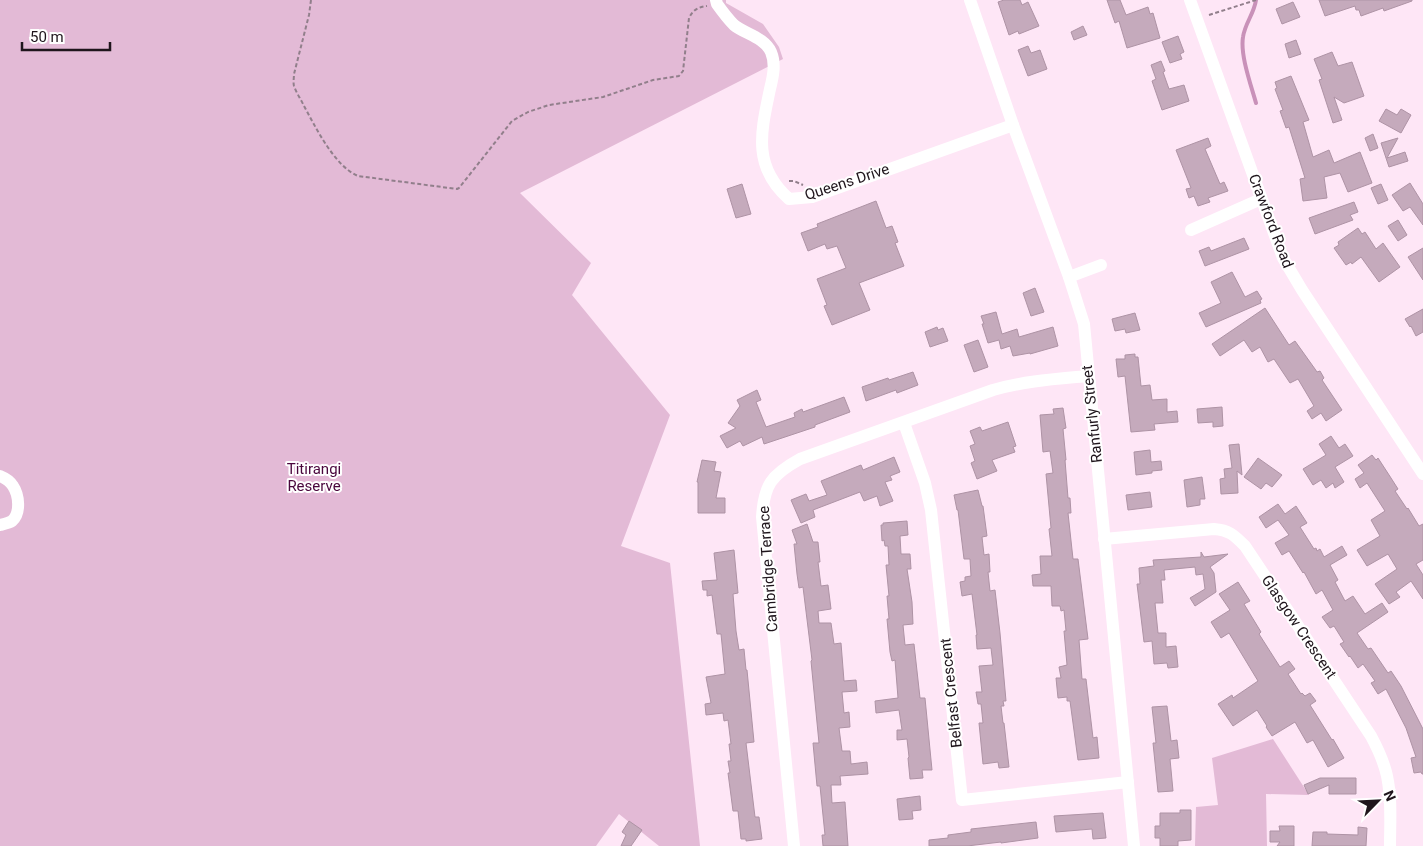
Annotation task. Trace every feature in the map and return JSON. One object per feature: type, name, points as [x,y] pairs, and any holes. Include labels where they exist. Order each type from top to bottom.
[{"type":"street","name":"Ranfurly Street","points":[[970,0],[1084,324],[1134,846]]},
{"type":"street","name":"Crawford Road","points":[[1190,0],[1283,258],[1292,275],[1423,474]]},
{"type":"street","name":"Queens Drive","points":[[716,2],[736,26],[764,42],[770,51],[774,66],[761,137],[764,161],[770,177],[778,189],[789,198],[812,197],[1013,125]]},
{"type":"street","points":[[1191,230],[1261,199]]},
{"type":"street","points":[[1069,277],[1101,265]]},
{"type":"street","name":"Cambridge Terrace","points":[[794,846],[762,517],[763,500],[773,478],[783,468],[800,459],[1012,384],[1088,376]]},
{"type":"street","name":"Belfast Crescent","points":[[904,423],[925,483],[931,510],[962,800],[1128,782]]},
{"type":"street","points":[[0,476],[14,487],[18,509],[12,521],[0,525]]},
{"type":"street","name":"Glasgow Crescent","points":[[1104,538],[1214,529],[1231,533],[1245,546],[1381,754],[1390,797],[1390,846]]},
{"type":"path","points":[[311,0],[293,83],[312,121],[333,154],[358,176],[457,189],[512,121],[528,112],[549,105],[604,97],[653,80],[679,76],[683,71],[689,18],[697,8],[716,2]]},
{"type":"path","points":[[1205,16],[1256,0]]},
{"type":"path","points":[[787,182],[794,181],[807,186]]},
{"type":"green space","name":"Titirangi Reserve","points":[[0,0],[726,0],[726,3],[763,24],[779,47],[783,59],[520,193],[591,263],[572,295],[670,415],[621,546],[670,563],[700,846],[659,846],[619,814],[596,846],[0,846]]},
{"type":"green space","points":[[1273,739],[1309,795],[1266,794],[1267,846],[1195,846],[1196,807],[1218,805],[1212,758]]},
{"type":"building","points":[[1020,0],[1022,5],[1028,2],[1039,26],[1019,34],[1018,31],[1009,35],[998,2]]},
{"type":"building","points":[[1107,0],[1120,0],[1126,15],[1148,7],[1150,14],[1153,13],[1160,38],[1127,48],[1119,21],[1115,23]]},
{"type":"building","points":[[1319,0],[1412,1],[1384,11],[1383,8],[1361,16],[1355,6],[1325,16]]},
{"type":"building","points":[[1293,2],[1300,17],[1282,24],[1276,9]]},
{"type":"building","points":[[1083,26],[1087,35],[1074,40],[1071,32]]},
{"type":"building","points":[[1178,36],[1184,52],[1180,54],[1182,59],[1170,63],[1162,42]]},
{"type":"building","points":[[1296,40],[1301,54],[1289,58],[1285,44]]},
{"type":"building","points":[[1028,46],[1031,53],[1040,50],[1047,69],[1028,76],[1018,50]]},
{"type":"building","points":[[1332,52],[1338,66],[1352,62],[1364,96],[1344,103],[1334,97],[1342,120],[1333,123],[1319,80],[1322,79],[1314,59]]},
{"type":"building","points":[[1161,61],[1169,89],[1184,85],[1189,101],[1162,110],[1152,81],[1156,79],[1151,65]]},
{"type":"building","points":[[1291,76],[1309,120],[1303,122],[1313,157],[1329,150],[1334,163],[1360,152],[1372,183],[1348,192],[1340,173],[1324,177],[1327,198],[1303,201],[1300,179],[1305,178],[1289,127],[1286,128],[1280,111],[1283,110],[1275,89],[1277,88],[1275,82]]},
{"type":"building","points":[[1386,109],[1397,115],[1401,109],[1411,115],[1401,133],[1379,121]]},
{"type":"building","points":[[1373,134],[1378,148],[1370,151],[1365,138]]},
{"type":"building","points":[[1208,138],[1211,146],[1205,149],[1220,184],[1224,182],[1228,191],[1208,198],[1210,202],[1198,206],[1194,196],[1189,198],[1186,189],[1191,188],[1176,150]]},
{"type":"building","points":[[1398,138],[1387,158],[1405,152],[1408,161],[1389,167],[1381,143]]},
{"type":"building","points":[[1410,183],[1423,204],[1423,225],[1410,207],[1403,211],[1392,195]]},
{"type":"building","points":[[742,184],[751,214],[736,218],[727,189]]},
{"type":"building","points":[[1381,184],[1388,200],[1378,204],[1371,188]]},
{"type":"building","points":[[876,201],[886,228],[892,226],[898,242],[895,243],[904,266],[859,283],[870,310],[832,325],[824,306],[827,305],[817,279],[846,268],[837,246],[827,249],[825,244],[808,251],[801,233],[818,227],[817,224]]},
{"type":"building","points":[[1354,202],[1358,212],[1350,215],[1353,220],[1315,234],[1309,218]]},
{"type":"building","points":[[1398,220],[1407,235],[1398,241],[1388,226]]},
{"type":"building","points":[[1358,228],[1362,234],[1365,232],[1376,249],[1383,243],[1400,267],[1379,282],[1361,257],[1352,264],[1351,262],[1346,265],[1334,248],[1339,245],[1338,242]]},
{"type":"building","points":[[1244,238],[1249,249],[1205,266],[1199,251],[1209,247],[1211,251]]},
{"type":"building","points":[[1423,248],[1423,280],[1408,257]]},
{"type":"building","points":[[1232,272],[1245,297],[1257,291],[1262,299],[1260,300],[1261,303],[1206,327],[1199,313],[1221,303],[1211,282]]},
{"type":"building","points":[[1035,288],[1044,312],[1031,316],[1023,293]]},
{"type":"building","points":[[1265,308],[1289,345],[1295,341],[1317,372],[1320,371],[1324,378],[1322,380],[1342,410],[1326,421],[1321,413],[1312,419],[1307,411],[1314,406],[1298,379],[1290,383],[1274,359],[1268,362],[1260,347],[1252,352],[1244,340],[1220,356],[1212,344]]},
{"type":"building","points":[[1423,309],[1423,332],[1416,336],[1405,319]]},
{"type":"building","points":[[996,312],[1002,334],[1017,329],[1019,337],[1053,327],[1058,346],[1030,354],[1013,356],[1010,346],[1001,349],[999,340],[988,343],[981,316]]},
{"type":"building","points":[[1135,313],[1140,330],[1126,333],[1125,329],[1115,331],[1112,319]]},
{"type":"building","points":[[937,327],[938,330],[943,328],[948,341],[930,347],[925,332]]},
{"type":"building","points":[[978,340],[988,367],[974,372],[964,345]]},
{"type":"building","points":[[1135,354],[1135,357],[1138,357],[1141,386],[1150,385],[1152,400],[1167,399],[1167,412],[1177,411],[1178,422],[1154,424],[1155,430],[1131,432],[1125,376],[1118,377],[1116,359],[1125,359],[1125,355]]},
{"type":"building","points":[[913,372],[918,385],[897,393],[896,390],[866,401],[862,387]]},
{"type":"building","points":[[757,390],[761,400],[756,402],[766,427],[795,417],[794,413],[802,409],[803,412],[844,397],[850,412],[815,425],[815,427],[764,444],[762,437],[743,446],[740,441],[727,448],[720,436],[736,428],[728,423],[740,406],[737,400]]},
{"type":"building","points":[[1222,407],[1223,426],[1213,427],[1213,422],[1198,423],[1197,409]]},
{"type":"building","points":[[1063,408],[1066,428],[1063,429],[1065,460],[1071,513],[1068,513],[1073,559],[1078,559],[1088,639],[1079,640],[1082,679],[1086,679],[1093,738],[1097,737],[1099,758],[1078,760],[1070,701],[1067,701],[1067,697],[1058,698],[1056,678],[1061,678],[1059,667],[1067,665],[1064,610],[1061,611],[1060,606],[1052,606],[1051,586],[1033,586],[1032,575],[1041,574],[1040,556],[1052,556],[1046,474],[1053,473],[1050,451],[1043,452],[1040,415],[1054,414],[1053,409]]},
{"type":"building","points":[[1008,422],[1016,446],[1013,447],[1015,452],[992,460],[997,471],[977,479],[971,463],[975,461],[970,446],[975,444],[970,431],[980,427],[982,431]]},
{"type":"building","points":[[1331,436],[1339,448],[1345,444],[1353,456],[1335,467],[1344,482],[1335,488],[1333,483],[1326,488],[1321,480],[1313,485],[1303,469],[1326,455],[1319,444]]},
{"type":"building","points":[[1239,444],[1242,475],[1237,471],[1238,493],[1221,494],[1220,479],[1225,478],[1224,469],[1232,468],[1229,445]]},
{"type":"building","points":[[1150,450],[1151,462],[1161,461],[1162,470],[1136,475],[1134,452]]},
{"type":"building","points":[[1372,455],[1376,460],[1378,458],[1398,489],[1395,491],[1419,526],[1423,524],[1423,560],[1416,564],[1423,575],[1423,599],[1411,581],[1396,592],[1400,597],[1389,604],[1375,584],[1397,569],[1388,554],[1367,566],[1357,550],[1380,536],[1371,520],[1385,511],[1367,483],[1360,488],[1355,479],[1364,473],[1358,465]]},
{"type":"building","points":[[894,457],[900,472],[890,476],[892,480],[885,482],[893,501],[880,506],[877,496],[864,501],[860,492],[813,510],[815,517],[801,523],[791,500],[806,494],[809,501],[827,495],[821,481],[861,465],[863,470]]},
{"type":"building","points":[[1258,458],[1282,475],[1272,487],[1266,483],[1261,489],[1244,477]]},
{"type":"building","points":[[702,460],[716,462],[714,471],[721,472],[716,498],[725,498],[725,513],[698,513],[697,482]]},
{"type":"building","points":[[1202,477],[1205,499],[1200,499],[1200,505],[1187,507],[1184,480]]},
{"type":"building","points":[[978,490],[983,506],[987,536],[982,537],[984,555],[989,554],[990,591],[995,590],[1006,701],[1003,701],[1004,706],[1001,706],[1009,767],[999,768],[998,762],[983,764],[979,723],[983,723],[981,704],[978,704],[976,692],[982,692],[979,666],[993,665],[991,648],[977,649],[972,594],[962,596],[960,582],[965,581],[965,577],[971,576],[970,559],[964,559],[958,510],[954,495]]},
{"type":"building","points":[[1150,492],[1152,507],[1128,510],[1126,495]]},
{"type":"building","points":[[1278,504],[1285,514],[1296,506],[1307,523],[1300,527],[1314,549],[1316,548],[1317,551],[1320,549],[1324,557],[1342,546],[1347,555],[1330,565],[1338,580],[1335,582],[1345,601],[1353,596],[1365,614],[1382,603],[1388,612],[1357,633],[1368,649],[1371,648],[1388,673],[1391,671],[1401,686],[1423,729],[1423,774],[1421,772],[1414,773],[1411,758],[1416,757],[1406,728],[1386,689],[1378,694],[1371,683],[1375,681],[1363,664],[1358,668],[1349,657],[1340,644],[1344,642],[1334,626],[1330,628],[1322,617],[1333,610],[1322,590],[1316,594],[1304,572],[1289,551],[1282,555],[1275,543],[1289,535],[1278,520],[1266,528],[1259,517]]},
{"type":"building","points":[[907,521],[908,535],[900,536],[901,554],[910,554],[911,569],[907,569],[913,624],[903,625],[905,645],[914,644],[920,698],[925,698],[932,770],[922,770],[923,778],[910,779],[907,739],[897,740],[897,730],[902,730],[899,710],[876,713],[875,701],[898,698],[895,660],[892,661],[890,652],[887,619],[889,619],[886,565],[889,565],[888,546],[885,546],[884,540],[882,541],[881,525],[883,523]]},
{"type":"building","points":[[807,524],[813,542],[818,542],[821,586],[828,585],[831,609],[818,611],[819,623],[831,623],[834,644],[841,643],[844,681],[856,680],[857,691],[842,692],[844,713],[849,712],[850,727],[839,728],[842,751],[850,751],[851,764],[867,762],[868,774],[840,776],[841,785],[831,785],[832,803],[845,802],[848,846],[823,846],[822,835],[825,835],[820,786],[817,786],[813,743],[819,743],[812,660],[803,587],[799,588],[797,574],[794,544],[797,544],[792,530]]},
{"type":"building","points":[[734,550],[738,593],[733,594],[736,631],[739,650],[744,649],[754,742],[746,743],[755,817],[759,817],[762,839],[746,841],[746,839],[741,839],[738,811],[733,811],[728,773],[730,773],[728,761],[731,761],[729,744],[731,744],[728,720],[724,721],[723,713],[706,715],[705,704],[711,703],[706,677],[725,674],[721,634],[717,634],[712,595],[707,596],[707,590],[703,590],[702,581],[717,580],[714,553]]},
{"type":"building","points":[[1201,552],[1204,557],[1228,554],[1210,567],[1214,573],[1216,592],[1195,606],[1190,598],[1205,589],[1203,574],[1196,575],[1195,567],[1164,570],[1165,580],[1161,580],[1163,603],[1155,603],[1158,633],[1166,633],[1166,647],[1176,646],[1178,667],[1168,668],[1167,663],[1154,664],[1152,641],[1144,642],[1137,584],[1140,584],[1139,568],[1154,566],[1153,560],[1201,557]]},
{"type":"building","points":[[1238,582],[1250,601],[1244,604],[1261,632],[1259,634],[1280,667],[1289,661],[1295,669],[1288,674],[1301,694],[1305,696],[1310,693],[1316,701],[1310,705],[1344,758],[1328,767],[1313,740],[1307,743],[1295,722],[1272,736],[1257,710],[1233,726],[1218,704],[1232,695],[1233,698],[1258,681],[1229,633],[1221,638],[1211,622],[1230,610],[1219,594]]},
{"type":"building","points":[[1167,706],[1171,741],[1177,740],[1179,758],[1170,759],[1173,791],[1158,792],[1153,743],[1156,743],[1152,707]]},
{"type":"building","points":[[1320,778],[1356,778],[1356,794],[1329,794],[1329,785],[1308,794],[1304,785]]},
{"type":"building","points":[[920,796],[921,810],[912,811],[913,819],[899,820],[897,799]]},
{"type":"building","points":[[1180,810],[1191,810],[1191,840],[1178,841],[1178,846],[1160,846],[1160,838],[1155,838],[1155,826],[1160,826],[1160,813],[1180,813]]},
{"type":"building","points":[[1103,813],[1106,838],[1093,839],[1092,829],[1056,832],[1054,816]]},
{"type":"building","points":[[629,821],[642,830],[631,846],[621,846],[626,835],[622,832]]},
{"type":"building","points":[[1036,822],[1038,838],[967,846],[929,846],[929,840],[948,838],[948,835],[971,832],[971,829]]},
{"type":"building","points":[[1279,826],[1294,826],[1294,846],[1277,846],[1280,842],[1270,842],[1270,831],[1280,831]]},
{"type":"building","points":[[1358,827],[1367,828],[1366,846],[1312,846],[1313,832],[1358,835]]},
{"type":"waterway","points":[[1256,0],[1244,32],[1242,44],[1246,70],[1256,103]]}]
